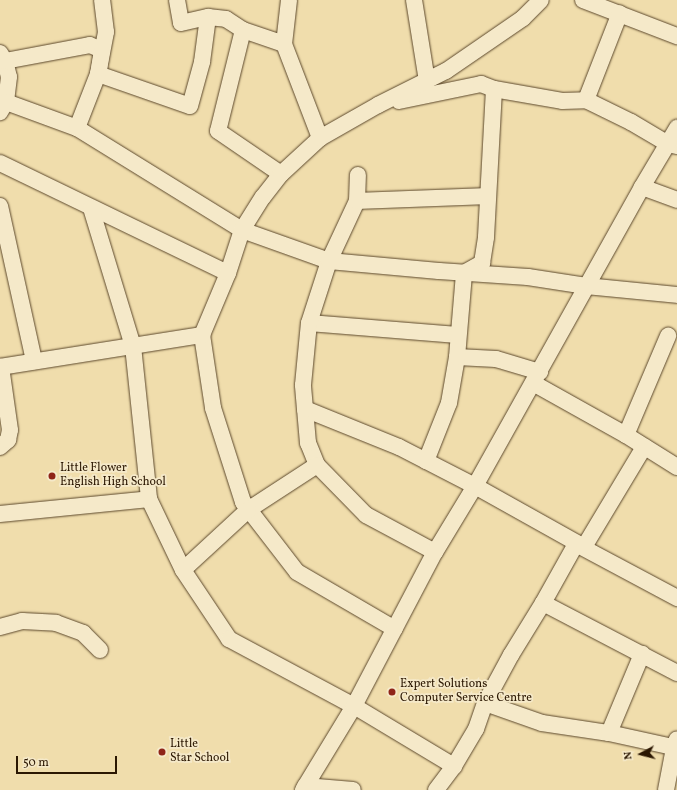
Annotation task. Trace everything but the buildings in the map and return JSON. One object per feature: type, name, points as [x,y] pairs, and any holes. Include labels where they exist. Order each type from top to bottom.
[{"type":"street","points":[[77,128],[98,74],[106,32],[102,0]]},
{"type":"street","points":[[177,0],[181,23],[208,17],[226,19],[243,30],[284,44]]},
{"type":"street","points":[[289,0],[284,44],[320,138]]},
{"type":"street","points":[[414,0],[427,81]]},
{"type":"street","points":[[396,629],[297,572],[248,510],[243,502],[213,408],[202,335],[228,273],[242,230],[263,197],[281,174],[320,138],[378,105],[446,72],[523,18],[541,0]]},
{"type":"street","points":[[583,0],[677,36]]},
{"type":"street","points":[[586,100],[620,14]]},
{"type":"street","points":[[98,74],[190,106],[202,62],[208,17]]},
{"type":"street","points":[[243,30],[218,131],[281,174]]},
{"type":"street","points":[[98,74],[102,50],[90,44],[3,57],[9,77],[3,107],[77,128],[242,230],[329,261],[528,277],[586,286],[677,295]]},
{"type":"street","points":[[378,105],[481,84],[494,89],[562,101],[586,100],[673,145]]},
{"type":"street","points":[[464,273],[482,263],[488,196],[494,89]]},
{"type":"street","points":[[353,790],[304,788],[354,706],[396,629],[434,552],[475,486],[642,187],[673,145],[677,128]]},
{"type":"street","points":[[0,162],[91,208],[164,241],[228,273]]},
{"type":"street","points":[[358,175],[357,200],[329,261],[309,323],[303,385],[308,443],[317,465],[366,515],[434,552]]},
{"type":"street","points":[[642,187],[677,200]]},
{"type":"street","points":[[357,200],[488,196]]},
{"type":"street","points":[[0,206],[34,361]]},
{"type":"street","points":[[91,208],[134,346],[149,499],[183,570],[229,639],[354,706],[454,766]]},
{"type":"street","points":[[426,461],[449,403],[457,357],[464,273]]},
{"type":"street","points":[[309,323],[458,335]]},
{"type":"street","points":[[0,447],[8,440],[10,430],[0,367],[202,335]]},
{"type":"street","points":[[626,435],[668,336]]},
{"type":"street","points":[[457,357],[496,359],[536,377],[644,447],[677,465]]},
{"type":"street","points":[[305,409],[399,447],[475,486],[580,546],[677,598]]},
{"type":"street","points":[[436,790],[454,766],[476,729],[485,703],[511,655],[644,447]]},
{"type":"street","points":[[183,570],[248,510],[317,465]]},
{"type":"street","points":[[0,514],[149,499]]},
{"type":"street","points":[[543,603],[677,673]]},
{"type":"street","points":[[0,627],[22,620],[56,623],[83,633],[100,650]]},
{"type":"street","points":[[609,733],[642,654]]},
{"type":"street","points":[[485,703],[542,723],[676,745],[666,790]]},
{"type":"place","name":"Little Flower English High School","points":[[52,476]]},
{"type":"place","name":"Expert Solutions Computer Service Centre","points":[[392,692]]},
{"type":"place","name":"Little Star School","points":[[162,752]]}]
